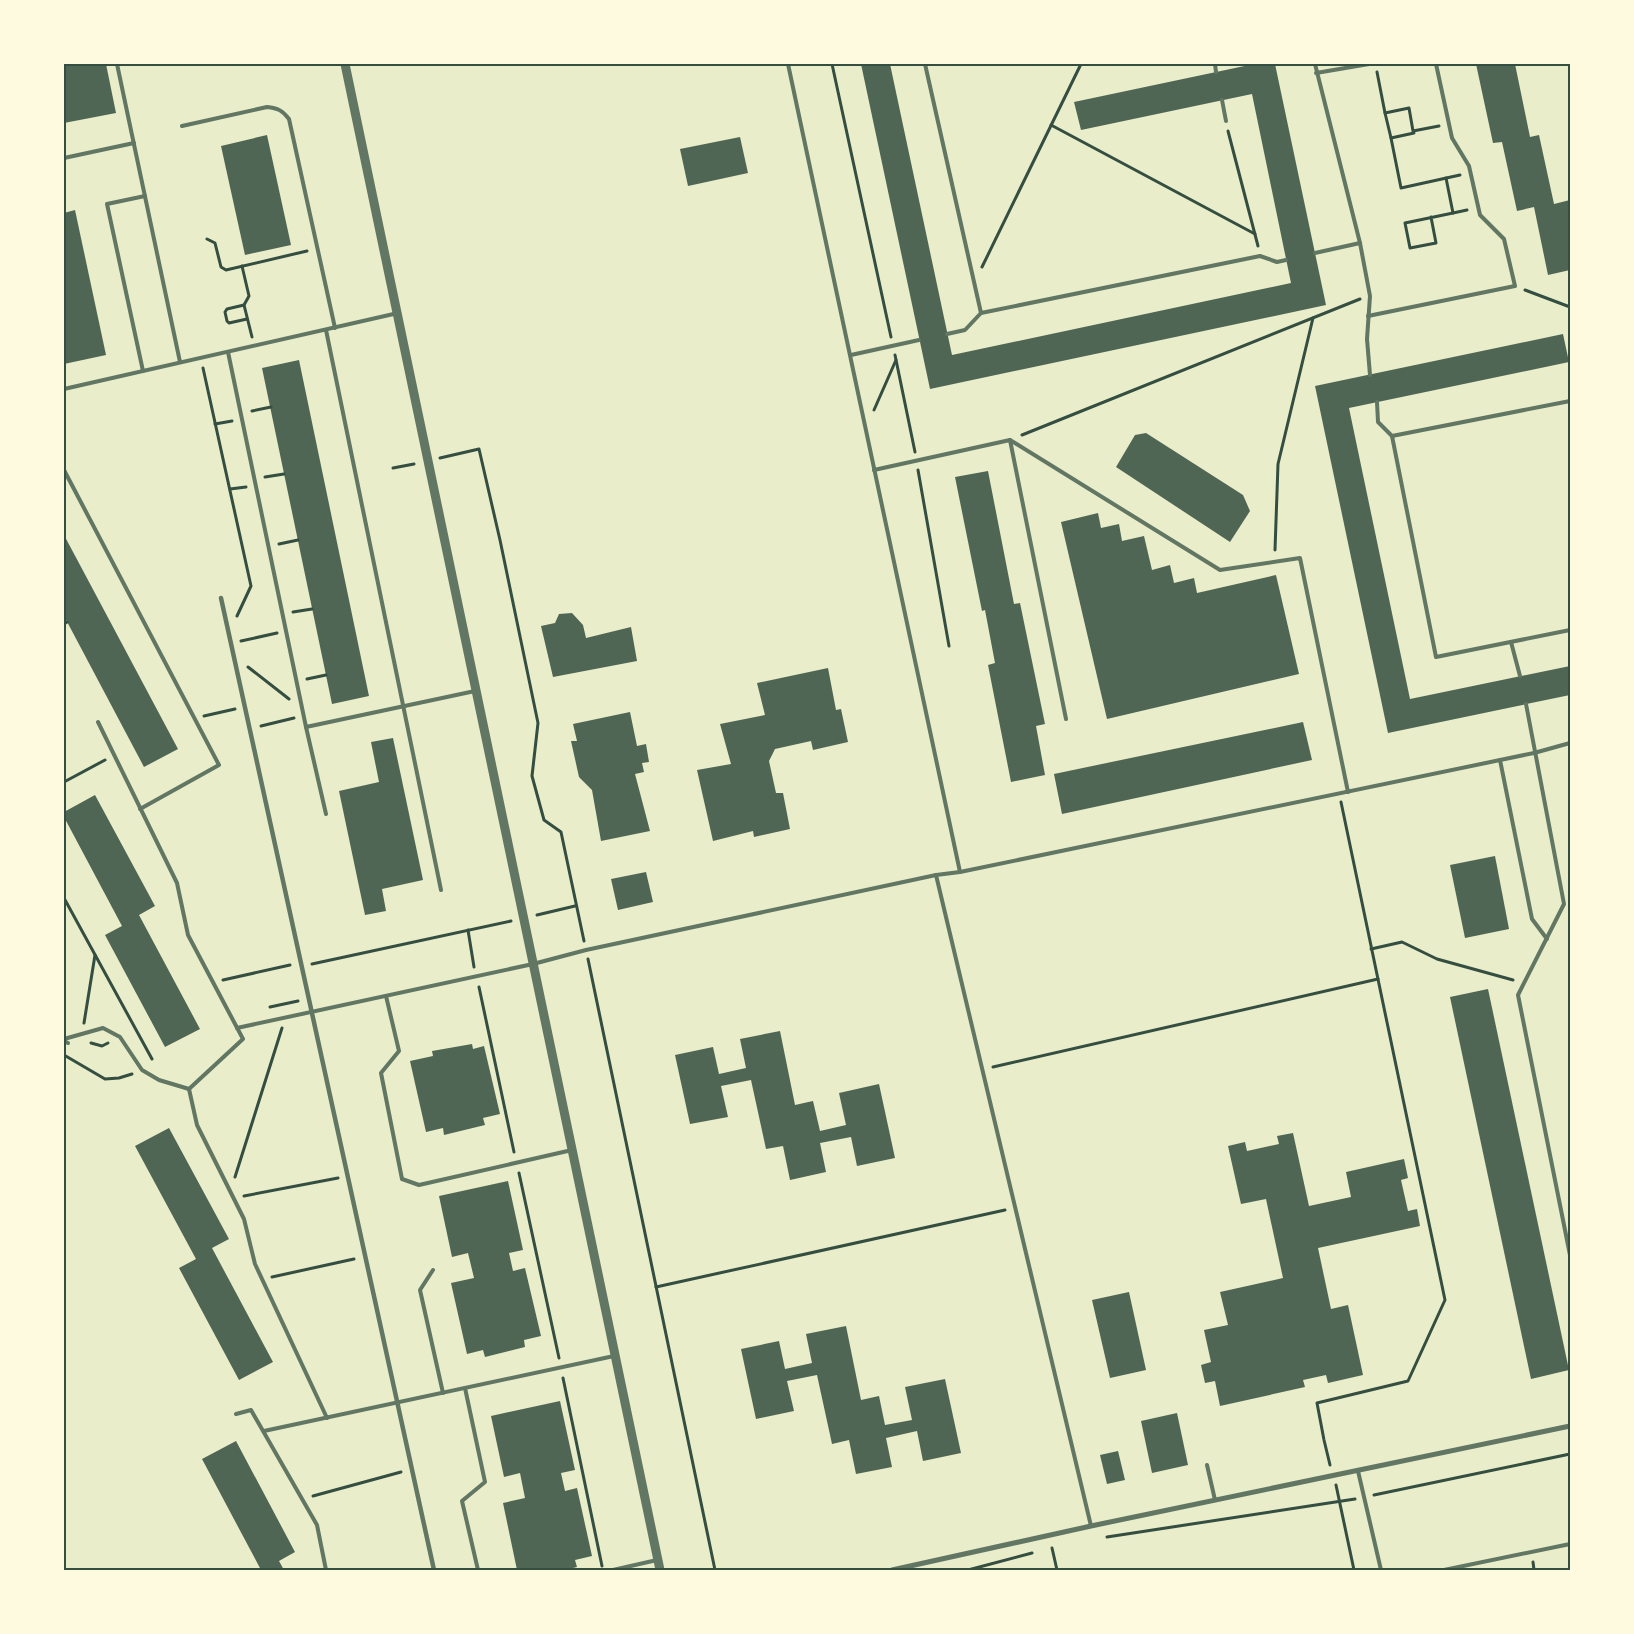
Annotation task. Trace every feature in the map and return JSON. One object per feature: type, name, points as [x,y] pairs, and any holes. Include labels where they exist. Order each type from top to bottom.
[{"type":"street","points":[[345,64],[660,1570]]},
{"type":"street","points":[[221,598],[434,1570]]},
{"type":"street","points":[[892,1570],[1091,1526],[1570,1426]]},
{"type":"lane","points":[[117,64],[180,362]]},
{"type":"lane","points":[[788,64],[960,872]]},
{"type":"lane","points":[[925,64],[981,313]]},
{"type":"lane","points":[[1215,64],[1216,72]]},
{"type":"lane","points":[[1315,64],[1360,243],[1370,296],[1367,339],[1370,375]]},
{"type":"lane","points":[[1316,73],[1369,64]]},
{"type":"lane","points":[[1368,316],[1515,286],[1504,239],[1480,215],[1469,166],[1452,138],[1436,64]]},
{"type":"lane","points":[[1222,100],[1226,121]]},
{"type":"lane","points":[[182,126],[267,108],[275,108],[283,112],[289,120],[335,328]]},
{"type":"lane","points":[[64,158],[134,144]]},
{"type":"lane","points":[[143,371],[107,204],[145,196]]},
{"type":"lane","points":[[1315,253],[1360,243]]},
{"type":"lane","points":[[947,334],[964,330],[981,313],[1260,256],[1277,262],[1286,260]]},
{"type":"lane","points":[[64,389],[398,314]]},
{"type":"lane","points":[[326,330],[442,890]]},
{"type":"lane","points":[[851,355],[920,340]]},
{"type":"lane","points":[[228,352],[306,727],[326,814]]},
{"type":"lane","points":[[1392,436],[1570,401]]},
{"type":"lane","points":[[1376,402],[1378,422],[1392,436],[1436,656],[1570,630]]},
{"type":"lane","points":[[1010,440],[1066,719]]},
{"type":"lane","points":[[874,470],[1010,440],[1220,570],[1300,558],[1348,792]]},
{"type":"lane","points":[[64,470],[219,765],[140,808]]},
{"type":"lane","points":[[1511,642],[1520,676]]},
{"type":"lane","points":[[306,727],[477,691]]},
{"type":"lane","points":[[1526,704],[1564,904],[1518,996],[1570,1255]]},
{"type":"lane","points":[[98,722],[177,883],[188,935],[243,1039],[189,1088]]},
{"type":"lane","points":[[237,1028],[533,964],[586,950],[936,875],[960,872],[1339,794],[1534,753],[1570,743]]},
{"type":"lane","points":[[1500,760],[1532,919],[1546,939]]},
{"type":"lane","points":[[936,875],[1091,1526]]},
{"type":"lane","points":[[1564,904],[1570,902]]},
{"type":"lane","points":[[386,996],[399,1051],[381,1073],[402,1179],[419,1185],[572,1150]]},
{"type":"lane","points":[[65,1041],[103,1028],[120,1037],[142,1070],[159,1080],[189,1088]]},
{"type":"lane","points":[[189,1088],[197,1125],[244,1219],[255,1264],[327,1418]]},
{"type":"lane","points":[[433,1270],[420,1290],[443,1392]]},
{"type":"lane","points":[[264,1431],[616,1355]]},
{"type":"lane","points":[[465,1388],[485,1482],[462,1501],[478,1570]]},
{"type":"lane","points":[[236,1414],[251,1410],[264,1431],[317,1525],[326,1570]]},
{"type":"lane","points":[[1207,1465],[1215,1500]]},
{"type":"lane","points":[[1358,1471],[1381,1570]]},
{"type":"lane","points":[[1444,1570],[1570,1544]]},
{"type":"lane","points":[[613,1570],[658,1560]]},
{"type":"path","points":[[974,283],[1081,64]]},
{"type":"path","points":[[1375,64],[1401,188],[1470,173]]},
{"type":"path","points":[[1385,113],[1408,108],[1413,131]]},
{"type":"path","points":[[1226,121],[1260,256]]},
{"type":"path","points":[[1391,138],[1449,123]]},
{"type":"path","points":[[1051,126],[1255,234]]},
{"type":"path","points":[[1446,178],[1453,213]]},
{"type":"path","points":[[1431,217],[1436,243],[1410,248],[1405,223],[1431,217],[1453,213],[1478,207]]},
{"type":"path","points":[[207,239],[215,243],[222,268],[226,270],[318,248]]},
{"type":"path","points":[[242,266],[249,296],[244,305],[254,346]]},
{"type":"path","points":[[1515,286],[1570,307]]},
{"type":"path","points":[[1010,440],[1370,296]]},
{"type":"path","points":[[244,305],[227,309],[225,312],[227,321],[229,323],[248,319]]},
{"type":"path","points":[[1274,562],[1278,464],[1313,318]]},
{"type":"path","points":[[201,358],[251,586],[229,633]]},
{"type":"path","points":[[866,428],[896,360]]},
{"type":"path","points":[[241,413],[270,407]]},
{"type":"path","points":[[216,424],[242,418]]},
{"type":"path","points":[[393,468],[479,449],[538,722],[532,776],[544,820],[561,832],[716,1570]]},
{"type":"path","points":[[255,480],[284,474]]},
{"type":"path","points":[[269,546],[298,540]]},
{"type":"path","points":[[283,614],[312,608]]},
{"type":"path","points":[[231,643],[286,631]]},
{"type":"path","points":[[234,656],[303,710]]},
{"type":"path","points":[[297,681],[326,675]]},
{"type":"path","points":[[194,718],[245,707]]},
{"type":"path","points":[[250,728],[304,716]]},
{"type":"path","points":[[64,782],[114,756]]},
{"type":"path","points":[[1339,794],[1445,1300],[1408,1381],[1317,1403],[1324,1440],[1341,1503],[1354,1570]]},
{"type":"path","points":[[64,898],[152,1059]]},
{"type":"path","points":[[213,982],[576,906]]},
{"type":"path","points":[[468,930],[476,976],[603,1570]]},
{"type":"path","points":[[1371,949],[1402,942],[1437,958],[1525,983]]},
{"type":"path","points":[[82,1034],[95,955]]},
{"type":"path","points":[[982,1070],[1378,979]]},
{"type":"path","points":[[230,1192],[290,1003]]},
{"type":"path","points":[[64,1055],[105,1079],[119,1078],[142,1070]]},
{"type":"path","points":[[234,1198],[347,1176]]},
{"type":"path","points":[[656,1287],[1015,1208]]},
{"type":"path","points":[[262,1280],[365,1256]]},
{"type":"path","points":[[1098,1538],[1341,1503],[1570,1454]]},
{"type":"path","points":[[302,1499],[412,1469]]},
{"type":"path","points":[[1043,1550],[1061,1545]]},
{"type":"path","points":[[1052,1548],[1057,1570]]},
{"type":"path","points":[[968,1570],[1034,1553]]},
{"type":"building","points":[[64,64],[106,64],[116,113],[64,123]]},
{"type":"building","points":[[861,64],[890,64],[952,355],[1291,283],[1252,94],[1081,130],[1074,102],[1254,64],[1275,64],[1326,305],[930,389]]},
{"type":"building","points":[[1476,64],[1515,64],[1530,137],[1539,135],[1554,204],[1570,200],[1570,270],[1548,275],[1534,207],[1517,211],[1502,142],[1493,143]]},
{"type":"building","points":[[267,135],[291,245],[245,255],[221,146]]},
{"type":"building","points":[[740,137],[748,173],[688,186],[680,149]]},
{"type":"building","points":[[75,210],[106,355],[64,364],[64,213]]},
{"type":"building","points":[[1563,334],[1569,362],[1349,408],[1410,699],[1570,666],[1570,695],[1388,733],[1315,386]]},
{"type":"building","points":[[299,360],[369,696],[332,704],[262,368]]},
{"type":"building","points":[[1146,433],[1243,495],[1250,511],[1230,542],[1116,467],[1135,435]]},
{"type":"building","points":[[988,471],[1014,604],[1020,603],[1045,724],[1036,726],[1045,775],[1011,782],[988,665],[995,663],[985,610],[982,611],[955,477]]},
{"type":"building","points":[[1098,513],[1101,528],[1119,524],[1122,541],[1144,536],[1152,570],[1170,565],[1174,583],[1194,578],[1197,593],[1276,575],[1299,674],[1107,719],[1061,522]]},
{"type":"building","points":[[64,535],[178,749],[144,767],[64,616]]},
{"type":"building","points":[[572,613],[583,625],[586,638],[631,627],[637,661],[553,677],[541,626],[555,623],[559,614]]},
{"type":"building","points":[[828,668],[836,710],[841,709],[848,742],[813,750],[811,741],[775,749],[769,761],[776,793],[783,793],[790,829],[754,837],[753,831],[713,841],[697,770],[731,764],[720,724],[765,715],[757,683]]},
{"type":"building","points":[[630,712],[637,746],[646,744],[649,762],[642,763],[644,772],[635,774],[650,831],[601,841],[592,790],[579,777],[571,741],[577,741],[573,724]]},
{"type":"building","points":[[1303,722],[1312,760],[1062,814],[1054,774]]},
{"type":"building","points":[[393,738],[423,880],[382,889],[386,911],[365,915],[339,791],[379,782],[371,742]]},
{"type":"building","points":[[95,795],[155,906],[139,915],[200,1029],[165,1047],[105,935],[122,926],[64,817],[64,812]]},
{"type":"building","points":[[1495,856],[1509,929],[1465,938],[1450,865]]},
{"type":"building","points":[[646,872],[653,902],[618,910],[611,879]]},
{"type":"building","points":[[1488,989],[1569,1370],[1531,1379],[1450,997]]},
{"type":"building","points":[[780,1031],[795,1105],[813,1101],[820,1131],[846,1125],[839,1093],[879,1084],[895,1158],[857,1166],[851,1137],[820,1143],[826,1172],[790,1180],[783,1146],[766,1149],[751,1080],[721,1086],[728,1117],[690,1124],[675,1055],[713,1047],[719,1074],[746,1068],[740,1039]]},
{"type":"building","points":[[472,1044],[473,1049],[484,1046],[500,1114],[483,1118],[485,1125],[444,1135],[443,1128],[426,1132],[410,1061],[433,1056],[432,1051]]},
{"type":"building","points":[[169,1128],[229,1239],[212,1248],[273,1362],[239,1380],[179,1268],[196,1259],[135,1146]]},
{"type":"building","points":[[1293,1133],[1309,1206],[1351,1197],[1346,1172],[1404,1159],[1408,1178],[1401,1180],[1408,1211],[1417,1209],[1420,1226],[1318,1248],[1331,1309],[1348,1305],[1363,1375],[1328,1383],[1326,1375],[1303,1380],[1305,1387],[1220,1406],[1215,1381],[1205,1383],[1201,1365],[1211,1362],[1204,1330],[1228,1325],[1220,1292],[1283,1278],[1266,1199],[1241,1204],[1228,1146],[1245,1142],[1247,1151],[1279,1144],[1277,1136]]},
{"type":"building","points":[[508,1181],[523,1250],[509,1253],[513,1271],[525,1268],[541,1336],[524,1340],[525,1347],[485,1357],[483,1350],[467,1354],[451,1283],[474,1278],[468,1253],[452,1257],[439,1196]]},
{"type":"building","points":[[1129,1292],[1146,1370],[1110,1378],[1092,1300]]},
{"type":"building","points":[[846,1326],[861,1400],[879,1396],[885,1425],[912,1420],[905,1387],[945,1379],[961,1453],[923,1461],[917,1431],[886,1438],[892,1467],[856,1474],[849,1440],[832,1444],[817,1375],[787,1381],[794,1411],[756,1419],[741,1349],[779,1341],[785,1369],[812,1363],[806,1334]]},
{"type":"building","points":[[560,1401],[575,1470],[561,1473],[565,1491],[577,1488],[592,1556],[575,1560],[577,1567],[565,1570],[517,1570],[503,1503],[525,1498],[520,1473],[504,1477],[491,1416]]},
{"type":"building","points":[[1177,1413],[1188,1465],[1152,1473],[1141,1421]]},
{"type":"building","points":[[236,1441],[295,1552],[279,1561],[284,1570],[261,1570],[202,1459]]},
{"type":"building","points":[[1118,1451],[1125,1480],[1107,1484],[1100,1455]]}]
